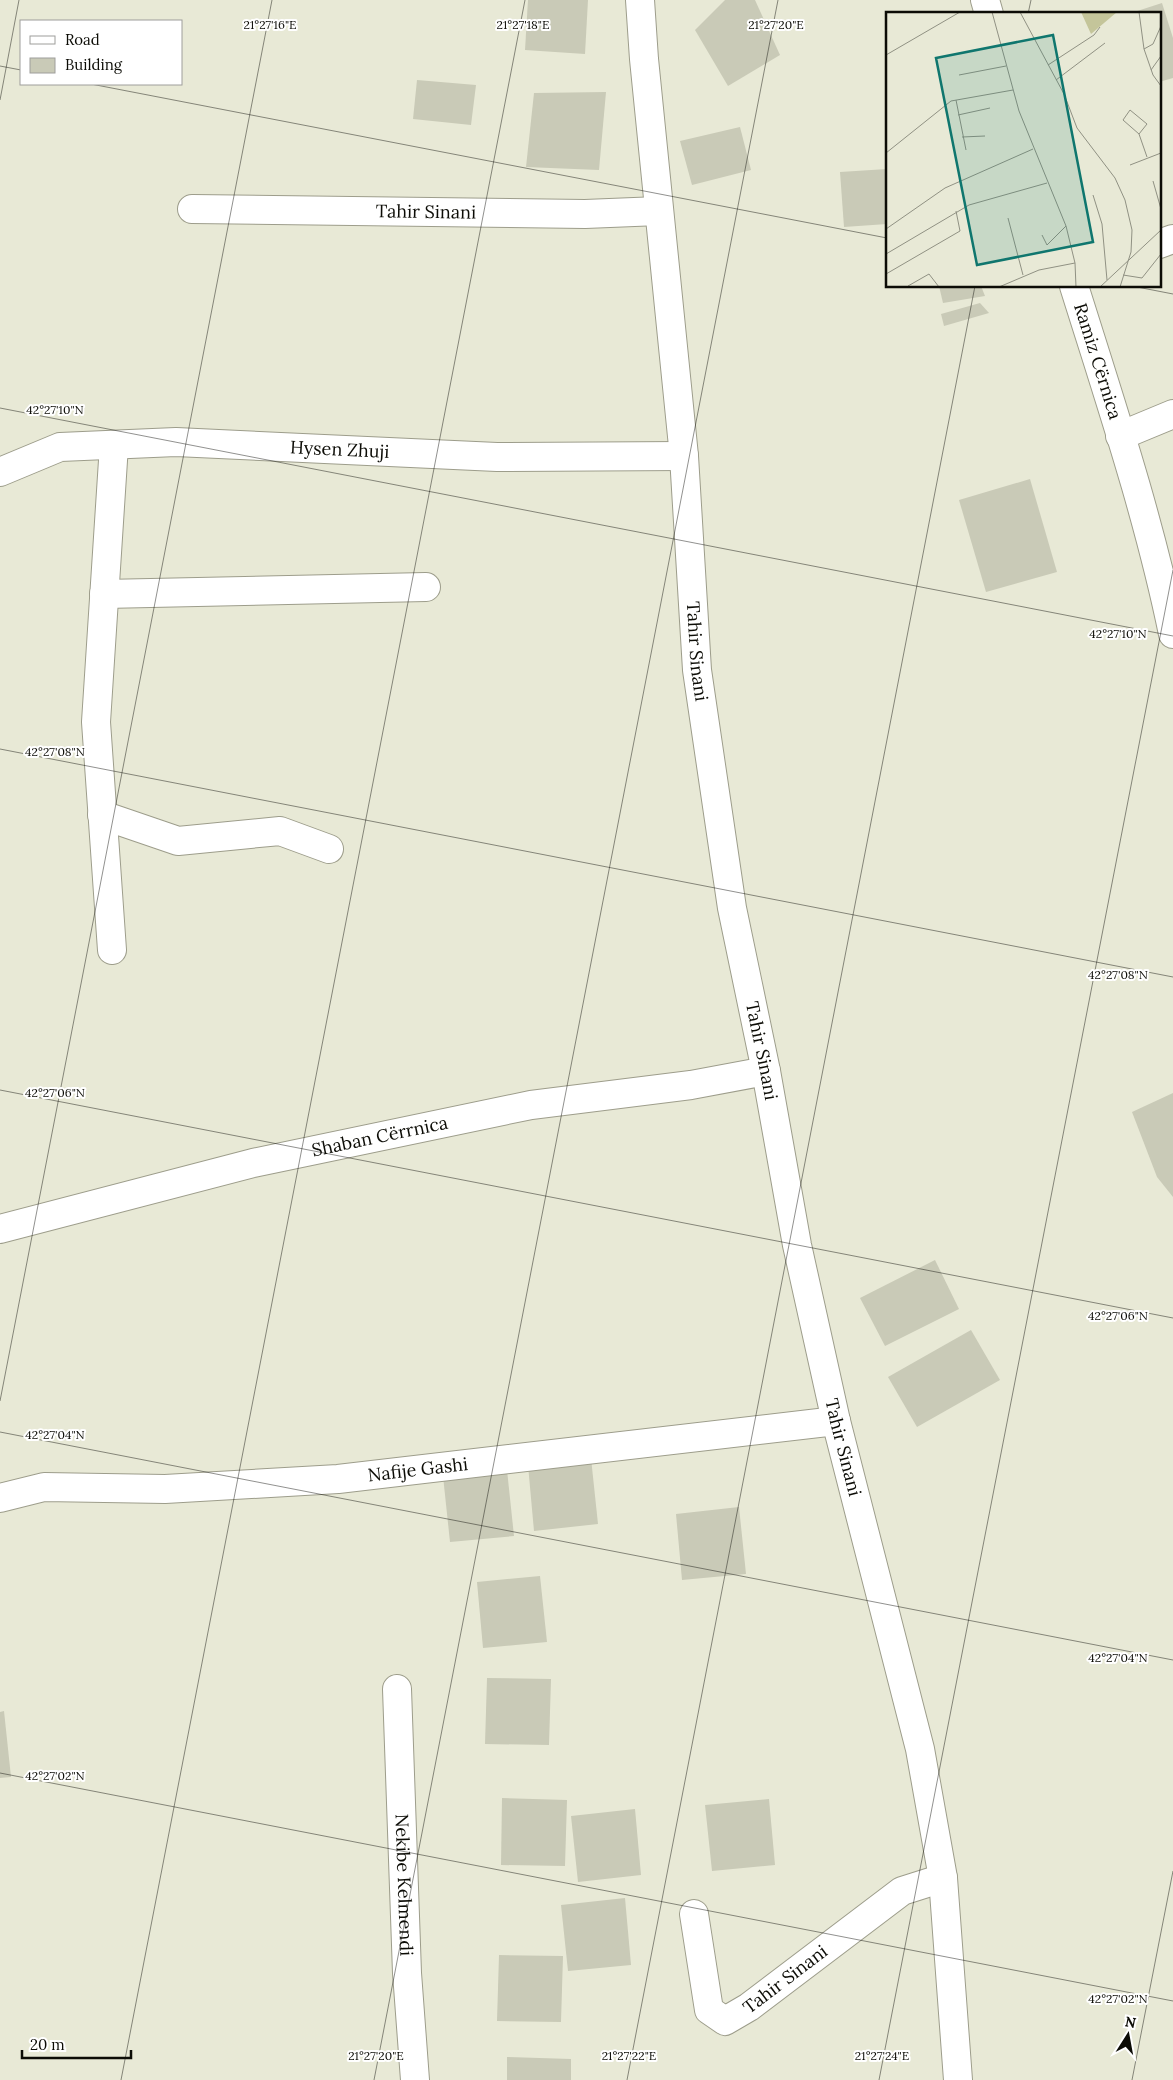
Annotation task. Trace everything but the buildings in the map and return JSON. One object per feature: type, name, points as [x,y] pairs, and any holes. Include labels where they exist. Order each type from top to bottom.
[{"type":"street","name":"Tahir Sinani","points":[[640,0],[658,211],[684,456],[697,670],[732,908],[766,1071],[797,1245],[836,1420],[920,1749],[943,1878],[958,2080]]},
{"type":"street","name":"Tahir Sinani","points":[[192,209],[585,214],[658,211]]},
{"type":"street","points":[[1160,244],[1173,239]]},
{"type":"street","name":"Ramiz Cërnica","points":[[1075,288],[1120,436],[1164,593],[1173,634]]},
{"type":"street","name":"Ramiz Cërnica","points":[[1120,436],[1173,414]]},
{"type":"street","name":"Hysen Zhuji","points":[[0,472],[60,447],[176,442],[497,457],[684,456]]},
{"type":"street","points":[[112,950],[96,722],[114,445]]},
{"type":"street","points":[[104,594],[426,587]]},
{"type":"street","points":[[102,815],[178,842],[280,831],[329,849]]},
{"type":"street","name":"Shaban Cërrnica","points":[[0,1230],[253,1163],[531,1105],[691,1085],[766,1071]]},
{"type":"street","name":"Nafije Gashi","points":[[0,1498],[44,1487],[165,1489],[338,1479],[836,1420]]},
{"type":"street","name":"Nekibe Kelmendi","points":[[397,1689],[407,1963],[416,2080]]},
{"type":"street","name":"Tahir Sinani","points":[[694,1914],[709,2010],[724,2021],[749,2007],[902,1891],[943,1878]]}]
